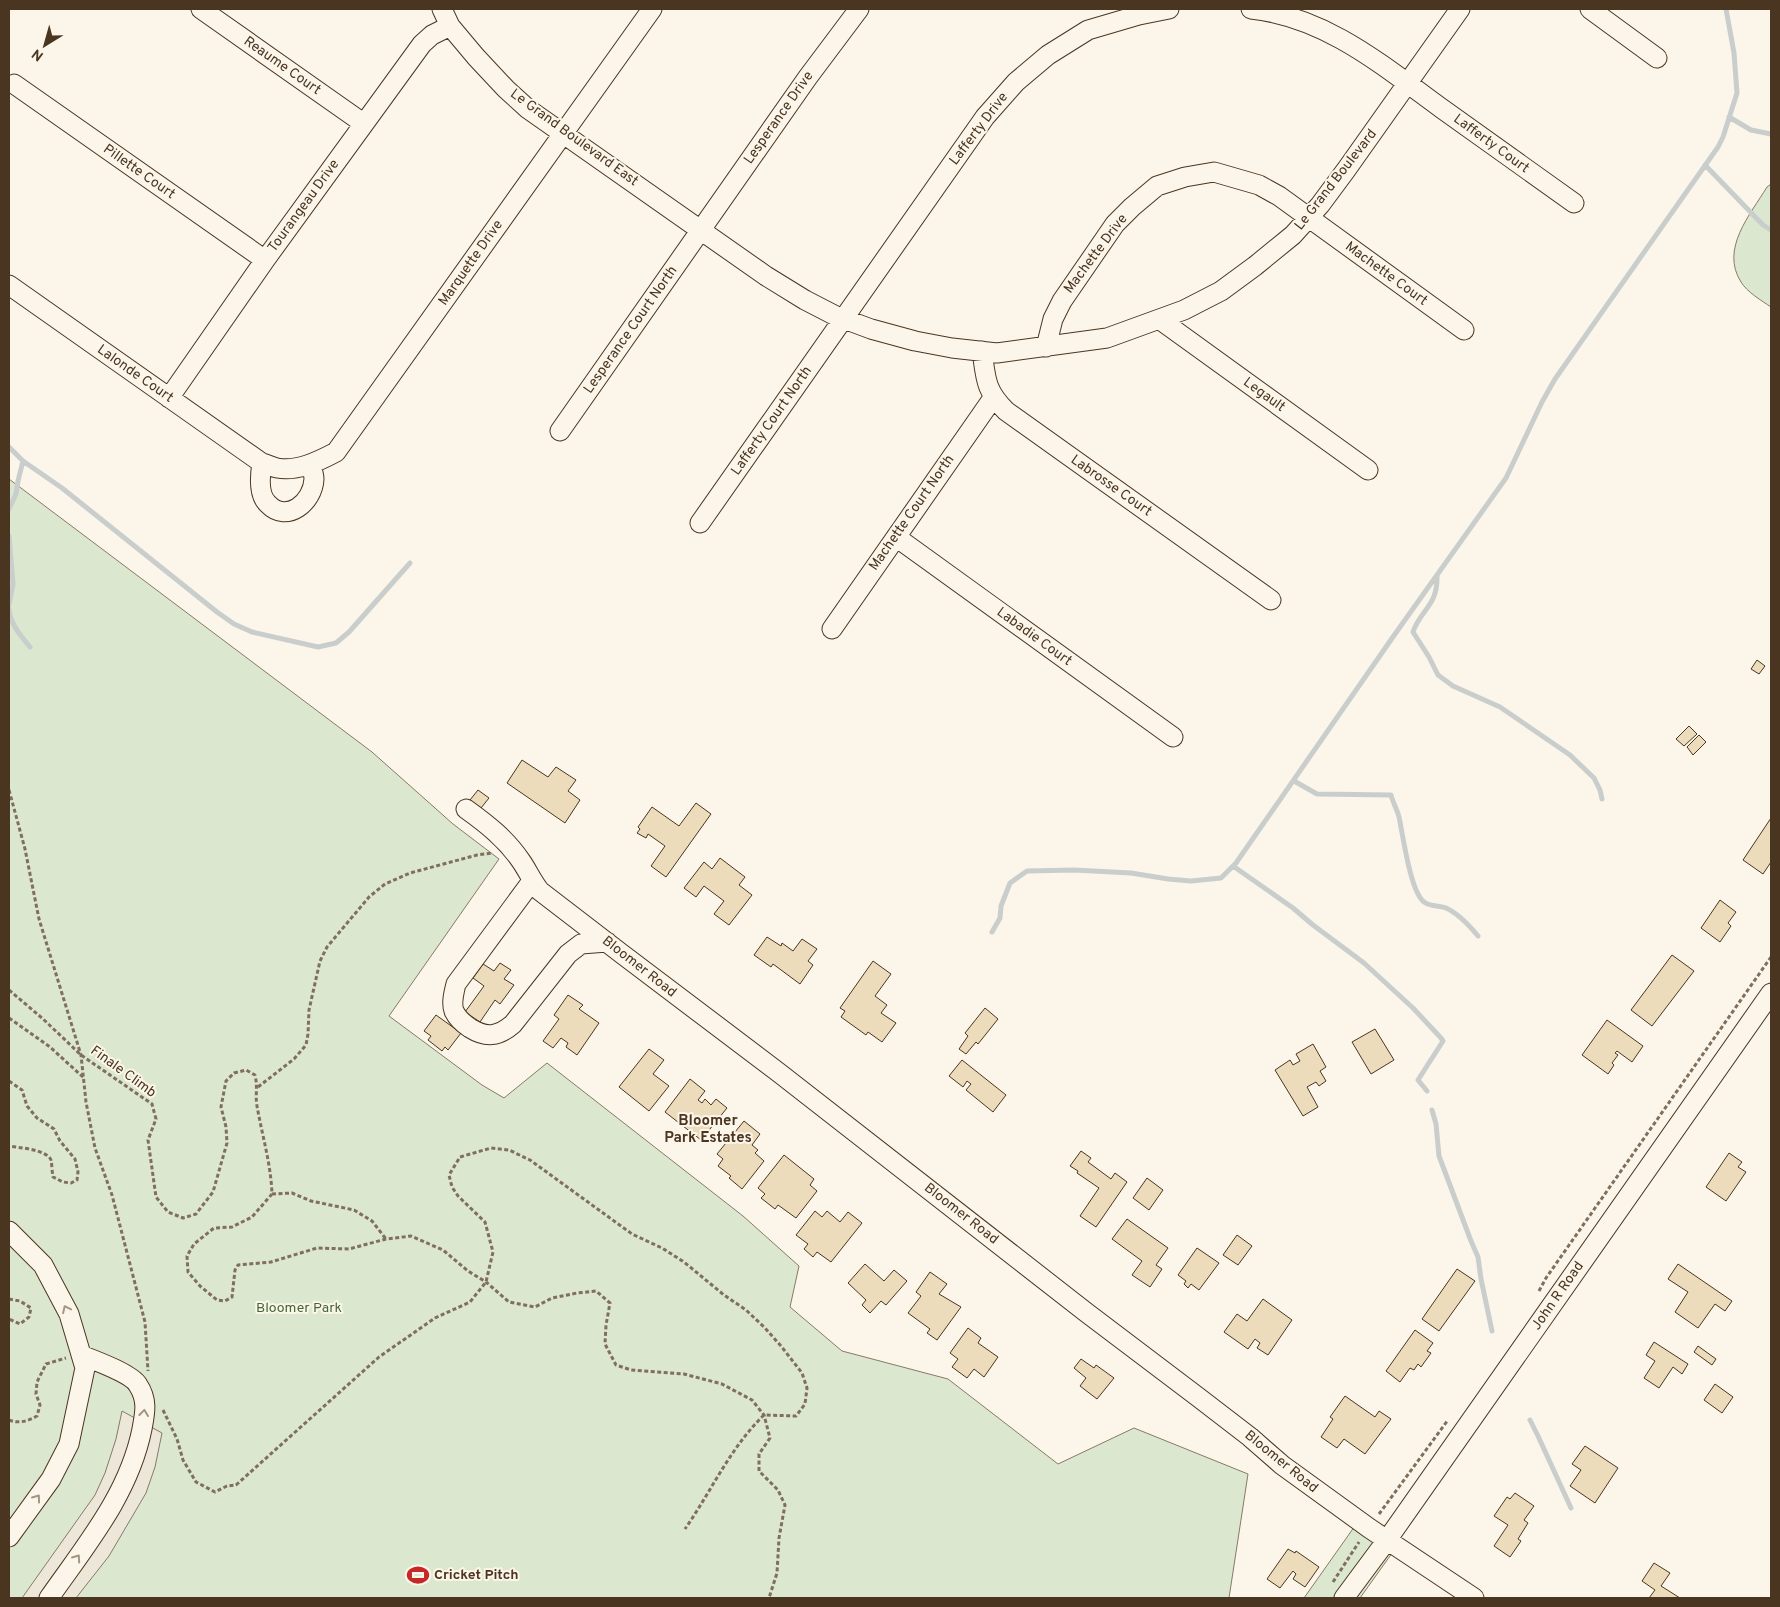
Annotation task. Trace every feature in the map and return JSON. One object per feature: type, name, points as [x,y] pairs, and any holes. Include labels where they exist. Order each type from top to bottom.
[{"type":"street","name":"Reaume Court","points":[[201,9],[364,123]]},
{"type":"street","name":"Le Grand Boulevard East","points":[[442,9],[450,26],[506,89],[528,109],[701,230]]},
{"type":"street","name":"Marquette Drive","points":[[262,463],[278,468],[310,464],[336,452],[408,354],[562,133],[652,9]]},
{"type":"street","name":"Lesperance Drive","points":[[701,230],[808,77],[859,9]]},
{"type":"street","name":"Lafferty Drive","points":[[844,319],[985,117],[1016,82],[1048,55],[1088,30],[1139,15],[1169,9]]},
{"type":"street","points":[[1251,9],[1301,19],[1326,30],[1358,49],[1408,84]]},
{"type":"street","name":"Le Grand Boulevard","points":[[701,230],[804,300],[844,319],[915,341],[997,353],[1107,338],[1184,310],[1221,291],[1293,235],[1346,170],[1460,9]]},
{"type":"street","points":[[1590,9],[1657,58]]},
{"type":"street","name":"Tourangeau Drive","points":[[169,398],[265,260],[422,44],[432,35],[450,26]]},
{"type":"street","name":"Pillette Court","points":[[14,84],[265,260]]},
{"type":"street","name":"Lafferty Court","points":[[1408,84],[1574,203]]},
{"type":"street","name":"Machette Drive","points":[[1046,347],[1052,319],[1062,301],[1115,224],[1157,186],[1184,177],[1214,172],[1259,185],[1279,196],[1308,218]]},
{"type":"street","name":"Machette Court","points":[[1308,218],[1464,330]]},
{"type":"street","name":"Lesperance Court North","points":[[560,431],[701,230]]},
{"type":"street","name":"Lalonde Court","points":[[9,285],[262,463]]},
{"type":"street","name":"Lafferty Court North","points":[[700,524],[844,319]]},
{"type":"street","name":"Legault","points":[[1159,320],[1368,470]]},
{"type":"street","name":"Labrosse Court","points":[[982,351],[986,380],[993,398],[1006,411],[1027,428],[1132,500],[1271,600]]},
{"type":"street","name":"Machette Court North","points":[[832,629],[993,398]]},
{"type":"street","points":[[262,463],[260,476],[267,504],[278,511],[285,512],[294,511],[300,507],[309,496],[314,479],[310,464]]},
{"type":"street","name":"Labadie Court","points":[[896,537],[1173,738]]},
{"type":"street","name":"Bloomer Road","points":[[466,809],[492,828],[508,844],[540,891],[778,1072],[1087,1313],[1206,1402],[1282,1465],[1387,1540],[1474,1598]]},
{"type":"street","points":[[532,881],[456,984],[453,996],[453,1010],[464,1024],[482,1035],[506,1030],[513,1024],[568,954],[581,944],[607,942]]},
{"type":"street","name":"John R Road","points":[[1344,1598],[1387,1540],[1771,993]]},
{"type":"street","points":[[9,1231],[43,1264],[69,1314],[85,1368],[69,1444],[51,1479],[9,1538]]},
{"type":"street","points":[[49,1598],[111,1509],[127,1478],[139,1440],[146,1406],[138,1383],[109,1366],[81,1355]]},
{"type":"path","points":[[9,790],[25,849],[39,919],[81,1055],[85,1078],[86,1102],[95,1148],[112,1195],[145,1322],[148,1373]]},
{"type":"path","points":[[272,1194],[271,1174],[256,1103],[258,1087],[294,1059],[306,1045],[309,1010],[320,961],[327,947],[369,898],[385,884],[410,873],[478,855],[500,853],[522,862]]},
{"type":"path","points":[[1538,1292],[1551,1270],[1771,957]]},
{"type":"path","name":"Finale Climb","points":[[9,990],[81,1055],[152,1104],[156,1119],[148,1140],[156,1197],[168,1212],[183,1218],[196,1214],[214,1192],[227,1143],[221,1107],[226,1081],[234,1073],[246,1070],[255,1075],[258,1087]]},
{"type":"path","points":[[9,1018],[50,1047],[85,1078]]},
{"type":"path","points":[[9,1081],[22,1090],[27,1106],[36,1118],[54,1129],[60,1141],[75,1159],[78,1172],[77,1180],[71,1183],[63,1182],[53,1177],[50,1160],[46,1155],[37,1151],[9,1146]]},
{"type":"path","points":[[160,1404],[177,1439],[183,1460],[196,1482],[215,1492],[227,1486],[236,1485],[379,1357],[435,1318],[470,1302],[486,1282],[493,1252],[485,1222],[458,1196],[452,1187],[449,1175],[460,1157],[491,1148],[508,1150],[530,1160],[632,1234],[662,1248],[684,1262],[724,1296],[746,1310],[765,1328],[802,1374],[807,1388],[804,1404],[796,1416],[764,1415],[751,1428],[736,1446],[703,1503],[685,1529]]},
{"type":"path","points":[[386,1239],[372,1222],[354,1210],[311,1201],[292,1192],[272,1194],[252,1217],[232,1226],[214,1228],[194,1244],[187,1256],[188,1272],[200,1286],[217,1300],[226,1301],[232,1297],[235,1270],[238,1265],[271,1262],[318,1248],[349,1250],[386,1239],[412,1236],[443,1250],[509,1302],[535,1307],[552,1298],[577,1293],[596,1292],[610,1302],[605,1344],[616,1365],[631,1370],[684,1374],[722,1384],[752,1400],[764,1415],[770,1438],[759,1454],[759,1471],[778,1490],[785,1505],[779,1538],[777,1573],[769,1598]]},
{"type":"path","points":[[9,1299],[20,1301],[31,1308],[29,1317],[20,1324],[9,1319]]},
{"type":"path","points":[[9,1420],[15,1422],[29,1421],[37,1416],[40,1405],[36,1394],[37,1382],[46,1364],[81,1355]]},
{"type":"path","points":[[1376,1519],[1450,1416]]},
{"type":"path","points":[[1348,1558],[1362,1538]]},
{"type":"green space","points":[[1771,184],[1771,307],[1755,296],[1741,282],[1735,270],[1734,257],[1740,233],[1746,221],[1767,187]]},
{"type":"green space","name":"Bloomer Park","points":[[9,479],[372,752],[453,824],[499,859],[389,1016],[482,1085],[504,1098],[547,1063],[743,1216],[799,1266],[790,1307],[842,1351],[948,1379],[1058,1464],[1134,1428],[1248,1474],[1229,1598],[9,1598]]},
{"type":"green space","points":[[1357,1523],[1395,1549],[1360,1598],[1304,1598]]},
{"type":"shaded area","points":[[122,1411],[162,1433],[155,1467],[146,1493],[109,1556],[76,1598],[22,1598],[95,1495],[105,1473],[116,1439]]},
{"type":"building","points":[[1757,660],[1765,666],[1759,674],[1751,669]]},
{"type":"building","points":[[1689,726],[1697,734],[1684,746],[1676,739]]},
{"type":"building","points":[[1699,735],[1706,742],[1693,755],[1687,747]]},
{"type":"building","points":[[522,760],[548,777],[556,767],[576,780],[568,791],[580,800],[565,823],[507,783]]},
{"type":"building","points":[[478,790],[489,798],[481,808],[470,800]]},
{"type":"building","points":[[696,803],[711,814],[666,877],[651,866],[665,846],[648,834],[646,838],[637,833],[640,829],[638,827],[652,807],[679,826]]},
{"type":"building","points":[[1771,818],[1771,862],[1763,874],[1743,860]]},
{"type":"building","points":[[720,858],[745,877],[739,885],[752,895],[729,925],[714,914],[724,901],[704,886],[696,897],[684,888],[704,862],[712,869]]},
{"type":"building","points":[[1720,900],[1736,912],[1728,923],[1731,926],[1720,942],[1701,928]]},
{"type":"building","points":[[767,937],[781,946],[782,943],[793,951],[802,939],[817,949],[808,961],[813,965],[800,984],[773,964],[771,967],[754,955]]},
{"type":"building","points":[[1672,955],[1694,971],[1652,1026],[1631,1010]]},
{"type":"building","points":[[873,961],[891,974],[875,996],[887,1005],[881,1013],[896,1023],[882,1042],[868,1032],[866,1035],[841,1017],[845,1011],[840,1008]]},
{"type":"building","points":[[500,963],[511,970],[504,979],[514,985],[500,1004],[495,1000],[480,1022],[465,1012],[484,986],[473,978],[483,964],[494,971]]},
{"type":"building","points":[[568,995],[583,1005],[579,1009],[599,1023],[577,1055],[566,1047],[568,1043],[561,1038],[553,1048],[543,1041],[559,1019],[554,1015]]},
{"type":"building","points":[[985,1008],[998,1019],[978,1044],[976,1042],[966,1054],[959,1049],[968,1036],[965,1033]]},
{"type":"building","points":[[436,1015],[461,1033],[448,1050],[445,1047],[442,1051],[428,1040],[431,1036],[424,1031]]},
{"type":"building","points":[[1607,1020],[1643,1046],[1632,1062],[1617,1051],[1615,1053],[1618,1055],[1612,1063],[1614,1065],[1608,1074],[1582,1055]]},
{"type":"building","points":[[1375,1029],[1394,1060],[1371,1074],[1352,1042]]},
{"type":"building","points":[[1313,1044],[1326,1067],[1320,1071],[1326,1081],[1319,1086],[1316,1082],[1307,1087],[1318,1107],[1303,1116],[1275,1070],[1290,1060],[1293,1065],[1300,1061],[1296,1054]]},
{"type":"building","points":[[649,1049],[664,1060],[653,1074],[669,1086],[649,1111],[619,1087]]},
{"type":"building","points":[[962,1060],[1006,1095],[993,1112],[966,1090],[971,1084],[967,1081],[963,1087],[949,1076]]},
{"type":"building","points":[[690,1079],[705,1091],[698,1100],[702,1103],[705,1099],[711,1105],[716,1099],[727,1108],[701,1140],[665,1112]]},
{"type":"building","points":[[744,1121],[760,1134],[752,1145],[758,1150],[755,1153],[764,1161],[742,1189],[729,1178],[731,1176],[718,1166],[723,1159],[717,1154]]},
{"type":"building","points":[[1081,1151],[1091,1158],[1088,1162],[1111,1179],[1115,1173],[1127,1182],[1096,1227],[1080,1216],[1099,1188],[1070,1166]]},
{"type":"building","points":[[1729,1153],[1742,1162],[1738,1167],[1746,1172],[1726,1201],[1706,1187]]},
{"type":"building","points":[[784,1155],[814,1179],[810,1185],[817,1191],[796,1218],[778,1205],[775,1209],[761,1198],[765,1194],[758,1188]]},
{"type":"building","points":[[1147,1178],[1163,1190],[1149,1210],[1133,1198]]},
{"type":"building","points":[[815,1211],[822,1217],[827,1211],[840,1222],[848,1212],[862,1223],[831,1262],[817,1252],[813,1257],[804,1249],[808,1244],[796,1235]]},
{"type":"building","points":[[1127,1219],[1168,1248],[1156,1265],[1162,1269],[1150,1287],[1132,1275],[1142,1261],[1112,1239]]},
{"type":"building","points":[[1237,1235],[1252,1246],[1238,1265],[1223,1255]]},
{"type":"building","points":[[1197,1248],[1219,1263],[1199,1290],[1191,1284],[1188,1288],[1184,1284],[1186,1281],[1178,1275]]},
{"type":"building","points":[[865,1264],[884,1281],[894,1270],[907,1281],[886,1305],[881,1301],[870,1313],[862,1305],[866,1300],[848,1283]]},
{"type":"building","points":[[1678,1264],[1732,1301],[1725,1311],[1715,1304],[1698,1328],[1675,1312],[1688,1292],[1668,1279]]},
{"type":"building","points":[[1457,1269],[1475,1281],[1439,1331],[1422,1319]]},
{"type":"building","points":[[930,1272],[947,1284],[939,1294],[961,1307],[937,1340],[927,1333],[930,1329],[908,1313],[921,1296],[916,1292]]},
{"type":"building","points":[[1263,1299],[1292,1320],[1268,1355],[1257,1348],[1260,1343],[1255,1339],[1248,1349],[1224,1332],[1237,1314],[1247,1321]]},
{"type":"building","points":[[968,1328],[981,1338],[978,1343],[998,1357],[984,1377],[974,1369],[967,1378],[952,1367],[958,1359],[950,1353]]},
{"type":"building","points":[[1415,1330],[1433,1343],[1427,1351],[1431,1353],[1421,1367],[1418,1364],[1414,1370],[1410,1368],[1400,1382],[1386,1371]]},
{"type":"building","points":[[1654,1342],[1688,1364],[1682,1374],[1673,1367],[1659,1388],[1644,1378],[1655,1361],[1646,1355]]},
{"type":"building","points":[[1698,1346],[1716,1359],[1712,1365],[1694,1352]]},
{"type":"building","points":[[1081,1359],[1094,1368],[1096,1365],[1114,1378],[1097,1399],[1080,1386],[1086,1378],[1074,1368]]},
{"type":"building","points":[[1715,1384],[1733,1397],[1722,1413],[1704,1400]]},
{"type":"building","points":[[1345,1396],[1375,1417],[1379,1411],[1391,1419],[1365,1454],[1344,1439],[1337,1448],[1321,1437],[1333,1419],[1330,1417]]},
{"type":"building","points":[[1585,1446],[1618,1468],[1595,1503],[1570,1486],[1581,1470],[1572,1464]]},
{"type":"building","points":[[1515,1493],[1534,1506],[1524,1520],[1528,1523],[1518,1539],[1521,1541],[1510,1557],[1494,1546],[1508,1525],[1494,1516],[1507,1497],[1510,1499]]},
{"type":"building","points":[[1288,1549],[1295,1553],[1296,1551],[1319,1567],[1305,1587],[1293,1579],[1296,1574],[1293,1571],[1280,1588],[1267,1579]]},
{"type":"building","points":[[1654,1563],[1670,1573],[1661,1586],[1680,1598],[1649,1598],[1655,1590],[1642,1581]]},
{"type":"waterway","points":[[992,932],[1000,918],[1001,906],[1010,883],[1027,871],[1074,870],[1131,873],[1191,881],[1221,878],[1236,863],[1506,478],[1555,379],[1718,147],[1737,93],[1734,53],[1726,9]]},
{"type":"waterway","points":[[1729,117],[1751,130],[1771,134]]},
{"type":"waterway","points":[[1705,165],[1763,225],[1771,230]]},
{"type":"waterway","points":[[9,447],[23,461],[62,488],[217,612],[234,624],[252,632],[318,647],[336,643],[349,632],[410,563]]},
{"type":"waterway","points":[[9,509],[16,494],[23,461]]},
{"type":"waterway","points":[[9,536],[13,584],[9,605]]},
{"type":"waterway","points":[[1437,576],[1435,594],[1413,632],[1438,675],[1453,686],[1500,707],[1570,755],[1594,778],[1602,799]]},
{"type":"waterway","points":[[9,609],[14,625],[30,647]]},
{"type":"waterway","points":[[1294,781],[1317,794],[1391,795],[1399,817],[1411,875],[1419,896],[1427,904],[1440,906],[1455,913],[1478,936]]},
{"type":"waterway","points":[[1233,866],[1293,908],[1364,963],[1413,1008],[1441,1038],[1443,1041],[1418,1080],[1427,1091]]},
{"type":"waterway","points":[[1432,1110],[1436,1124],[1439,1156],[1478,1257],[1492,1331]]},
{"type":"waterway","points":[[1530,1420],[1571,1508]]},
{"type":"place","name":"Cricket Pitch","points":[[418,1575]]},
{"type":"district","name":"Bloomer Park Estates","points":[[708,1130]]}]
